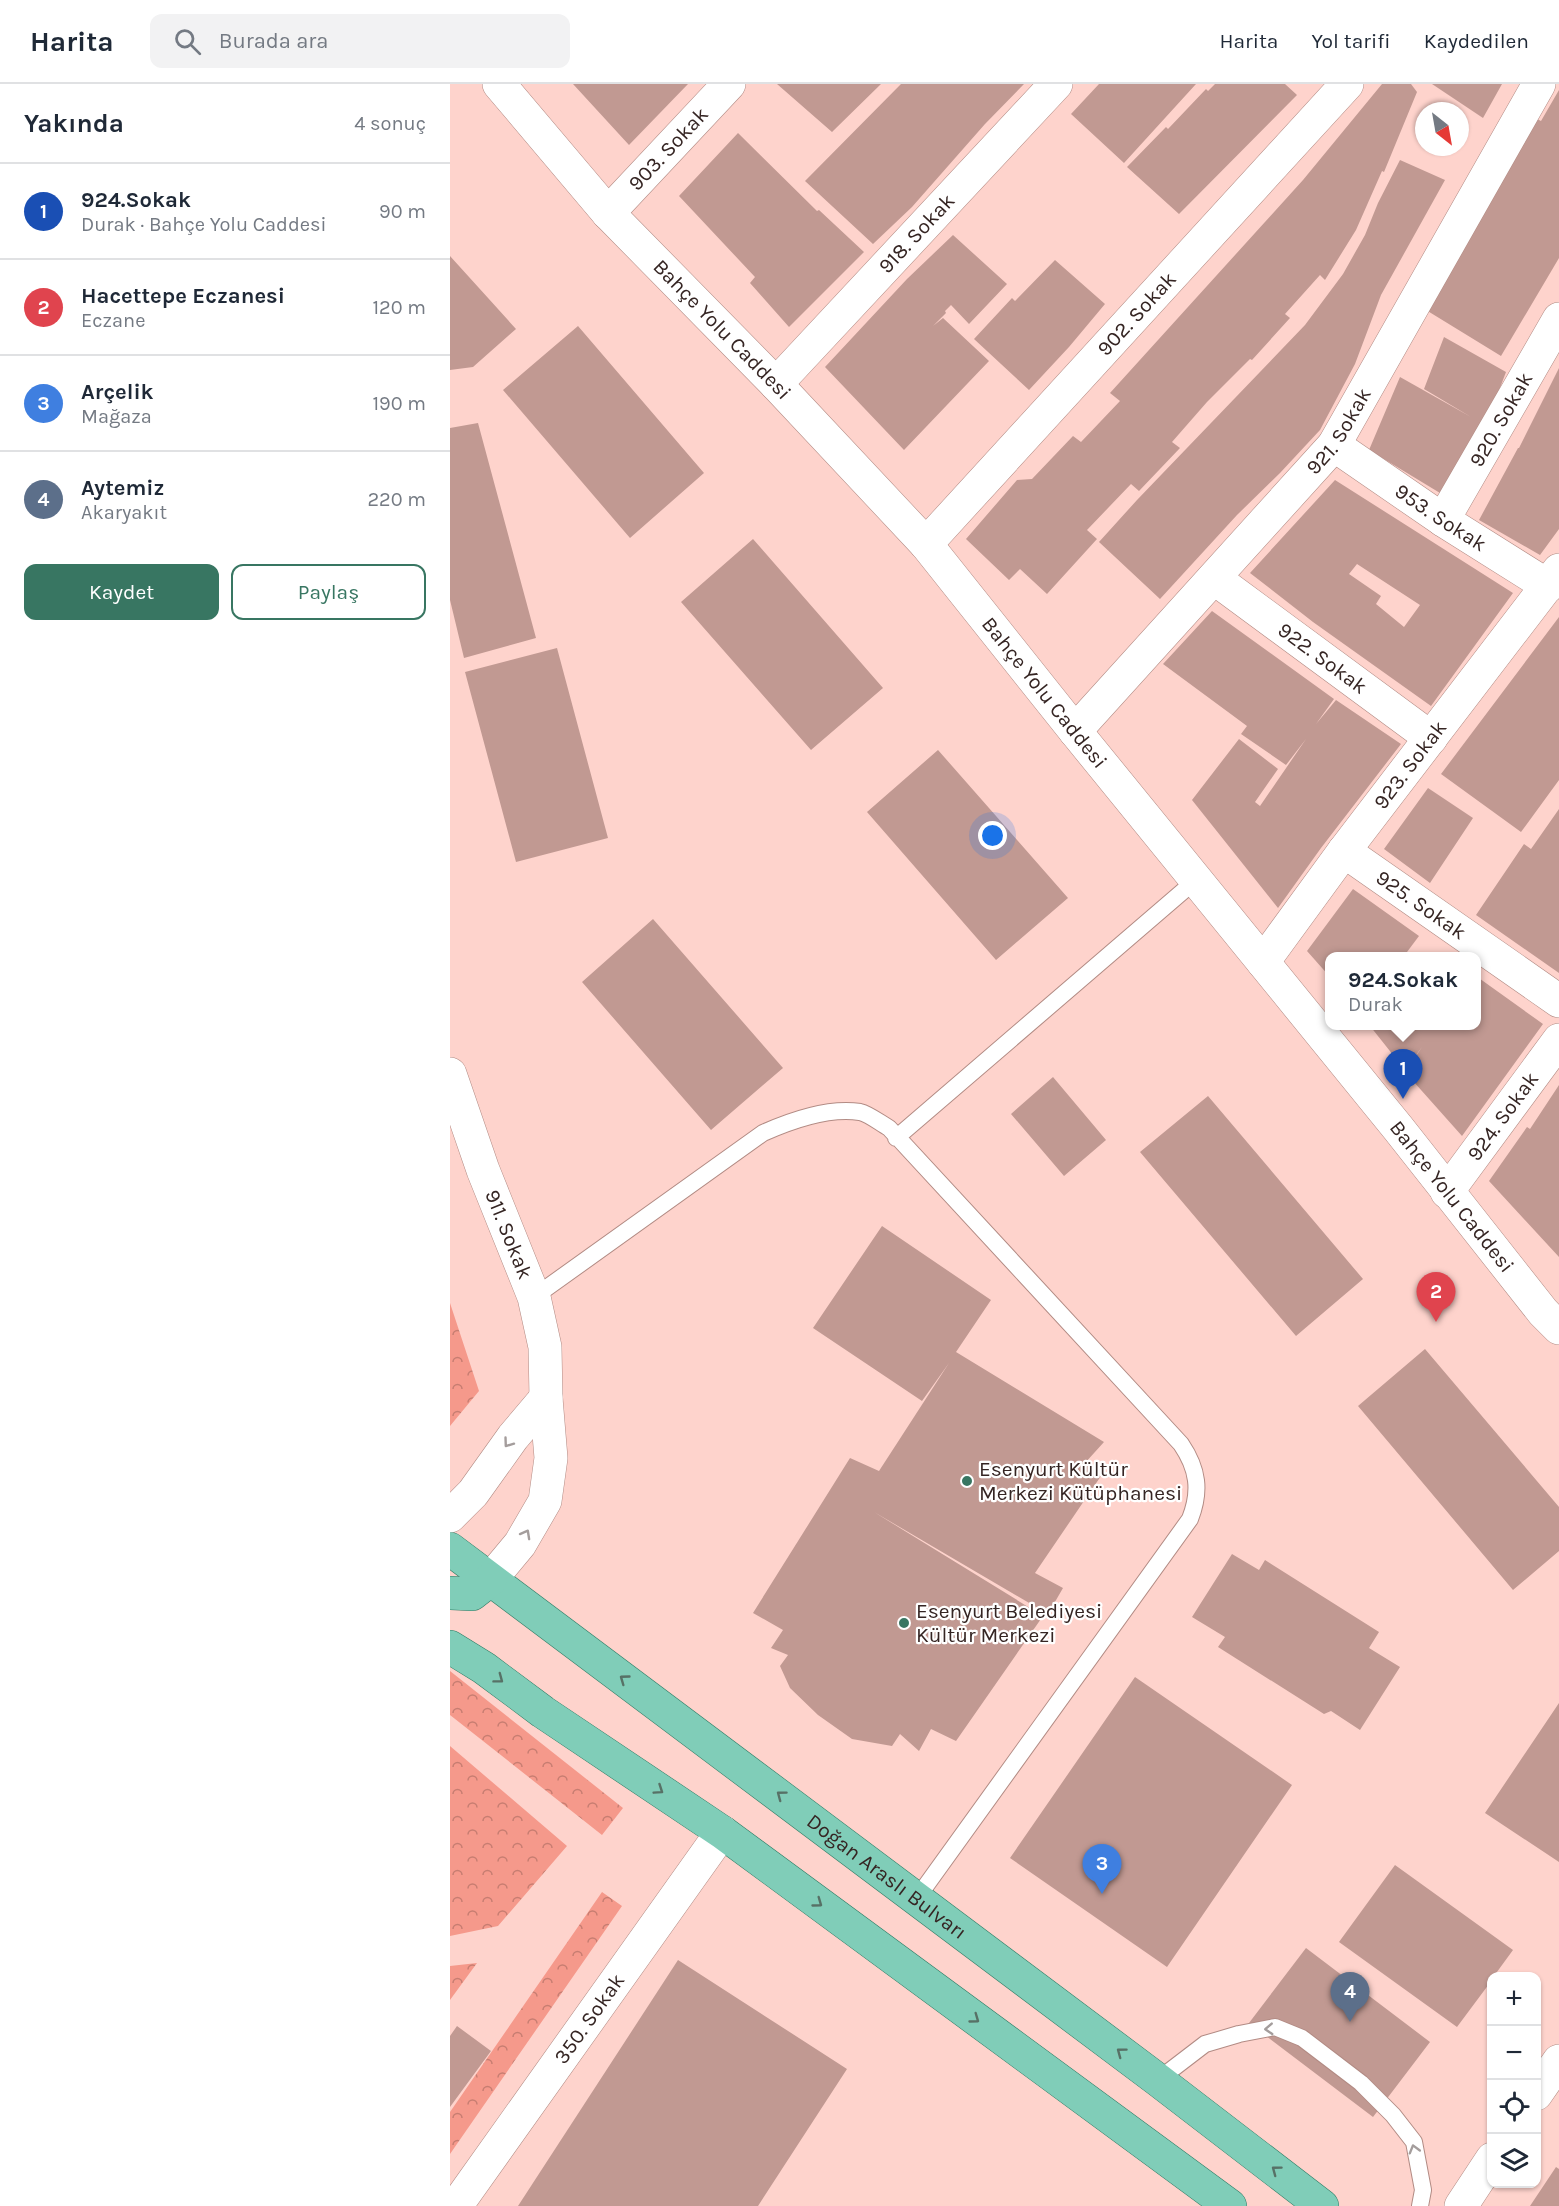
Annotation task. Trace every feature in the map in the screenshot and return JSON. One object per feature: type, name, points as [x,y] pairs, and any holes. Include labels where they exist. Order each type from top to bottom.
[{"type":"main road","name":"Doğan Araslı Bulvarı","points":[[450,1548],[917,1898],[1322,2206]]},
{"type":"main road","points":[[450,1593],[472,1594],[490,1580]]},
{"type":"main road","points":[[450,1647],[722,1832],[1230,2206]]},
{"type":"street","name":"Bahçe Yolu Caddesi","points":[[499,84],[608,213],[776,384],[926,544],[1559,1328]]},
{"type":"street","name":"903. Sokak","points":[[608,213],[729,84]]},
{"type":"street","name":"918. Sokak","points":[[776,384],[1056,84]]},
{"type":"street","name":"902. Sokak","points":[[926,544],[1347,84]]},
{"type":"street","name":"921. Sokak","points":[[1075,731],[1334,445],[1539,84]]},
{"type":"street","name":"920. Sokak","points":[[1443,520],[1559,319]]},
{"type":"street","name":"953. Sokak","points":[[1334,445],[1443,520],[1553,578]]},
{"type":"street","name":"922. Sokak","points":[[1214,578],[1431,738]]},
{"type":"street","name":"923. Sokak","points":[[1263,962],[1344,851],[1553,578]]},
{"type":"street","name":"925. Sokak","points":[[1344,851],[1559,1000]]},
{"type":"street","name":"924. Sokak","points":[[1447,1192],[1559,1040]]},
{"type":"street","name":"911. Sokak","points":[[450,1074],[483,1170],[534,1297],[545,1347],[551,1458],[545,1501],[520,1544],[490,1580]]},
{"type":"street","points":[[450,1516],[473,1493],[513,1437],[546,1398]]},
{"type":"street","name":"350. Sokak","points":[[456,2206],[722,1832]]},
{"type":"street","points":[[1541,2087],[1559,2061]]},
{"type":"street","points":[[1461,2206],[1487,2165]]},
{"type":"lane","points":[[896,1138],[1196,880]]},
{"type":"lane","points":[[534,1297],[763,1133],[784,1123],[828,1113],[862,1113],[888,1128],[1181,1444],[1190,1457],[1196,1472],[1198,1488],[1196,1504],[1190,1519],[917,1898]]},
{"type":"lane","points":[[1158,2080],[1205,2044],[1239,2034],[1275,2027],[1302,2038],[1361,2083],[1394,2115],[1414,2142],[1423,2190],[1420,2206]]},
{"type":"green space","points":[[450,1303],[479,1391],[450,1426]]},
{"type":"green space","points":[[450,1671],[623,1808],[602,1835],[450,1715]]},
{"type":"green space","points":[[450,1746],[567,1846],[498,1926],[450,1936]]},
{"type":"green space","points":[[602,1892],[622,1906],[450,2154],[450,2112]]},
{"type":"green space","points":[[477,1963],[450,2000],[450,1966]]},
{"type":"building","points":[[573,84],[688,84],[629,145]]},
{"type":"building","points":[[777,84],[881,84],[832,132]]},
{"type":"building","points":[[901,84],[1024,84],[985,124],[912,207],[873,244],[805,181]]},
{"type":"building","points":[[1099,84],[1196,84],[1124,163],[1071,114]]},
{"type":"building","points":[[1215,84],[1285,84],[1297,95],[1179,214],[1127,167],[1206,89],[1208,91]]},
{"type":"building","points":[[1382,84],[1411,84],[1417,92],[1384,172],[1382,171],[1356,230],[1325,280],[1320,275],[1285,314],[1290,318],[1252,360],[1250,359],[1207,402],[1172,442],[1180,448],[1139,491],[1131,484],[1087,530],[1097,539],[1047,594],[1020,569],[1009,580],[966,539],[1017,480],[1032,479],[1073,436],[1081,442],[1120,401],[1110,393],[1303,180]]},
{"type":"building","points":[[1432,84],[1502,84],[1483,118],[1469,109],[1469,102],[1459,102]]},
{"type":"building","points":[[1559,90],[1559,258],[1501,356],[1426,310],[1535,118],[1541,121]]},
{"type":"building","points":[[738,133],[817,211],[819,210],[864,252],[789,327],[750,283],[755,277],[679,196]]},
{"type":"building","points":[[1400,160],[1445,180],[1381,295],[1355,364],[1320,430],[1237,515],[1160,599],[1099,542],[1305,325],[1343,274],[1365,235]]},
{"type":"building","points":[[953,235],[1007,284],[969,324],[951,305],[933,326],[943,318],[989,361],[904,450],[825,367],[907,279]]},
{"type":"building","points":[[450,256],[516,329],[473,367],[450,370]]},
{"type":"building","points":[[1055,260],[1105,304],[1029,390],[974,339],[1012,298],[1015,301]]},
{"type":"building","points":[[578,326],[704,473],[630,538],[503,390]]},
{"type":"building","points":[[1444,337],[1506,372],[1486,425],[1440,493],[1369,450],[1400,377],[1471,417],[1424,389]]},
{"type":"building","points":[[1559,368],[1559,529],[1540,555],[1479,520],[1519,448]]},
{"type":"building","points":[[478,423],[536,638],[464,658],[450,600],[450,428]]},
{"type":"building","points":[[1335,480],[1513,593],[1431,706],[1313,622],[1250,573]],"holes":[[[1357,564],[1420,605],[1404,627],[1376,604],[1381,596],[1349,574]]]},
{"type":"building","points":[[753,539],[883,688],[811,750],[681,602]]},
{"type":"building","points":[[1212,611],[1334,699],[1316,724],[1336,700],[1401,744],[1278,908],[1192,800],[1239,739],[1278,769],[1255,802],[1260,806],[1306,739],[1286,765],[1241,734],[1247,726],[1163,664]]},
{"type":"building","points":[[1559,617],[1559,780],[1521,832],[1441,774]]},
{"type":"building","points":[[557,648],[608,838],[516,862],[465,672]]},
{"type":"building","points":[[938,750],[1068,898],[996,960],[867,812]]},
{"type":"building","points":[[1428,788],[1473,818],[1430,883],[1384,849]]},
{"type":"building","points":[[1559,809],[1559,973],[1476,915],[1524,844],[1531,849]]},
{"type":"building","points":[[1353,889],[1419,936],[1407,952],[1325,952],[1325,971],[1307,951]]},
{"type":"building","points":[[653,919],[783,1068],[711,1130],[582,982]]},
{"type":"building","points":[[1481,980],[1543,1024],[1462,1136],[1405,1072],[1422,1047],[1405,1070],[1373,1030],[1481,1030]]},
{"type":"building","points":[[1053,1077],[1106,1140],[1064,1176],[1011,1114]]},
{"type":"building","points":[[1559,1085],[1559,1257],[1489,1181],[1527,1127],[1530,1129]]},
{"type":"building","points":[[1208,1096],[1363,1279],[1296,1336],[1140,1152]]},
{"type":"building","points":[[882,1226],[991,1300],[956,1352],[1104,1442],[1085,1463],[1101,1476],[1035,1573],[1063,1588],[1048,1614],[874,1512],[1043,1616],[956,1741],[931,1729],[919,1751],[900,1734],[892,1746],[852,1739],[818,1715],[790,1688],[780,1666],[788,1655],[771,1648],[783,1630],[753,1613],[850,1458],[879,1471],[949,1363],[922,1401],[813,1328]]},
{"type":"building","points":[[1425,1349],[1559,1507],[1559,1551],[1513,1590],[1358,1406]]},
{"type":"building","points":[[1232,1554],[1259,1570],[1265,1560],[1379,1632],[1369,1648],[1400,1667],[1360,1730],[1331,1711],[1324,1714],[1218,1647],[1225,1637],[1192,1617]]},
{"type":"building","points":[[1135,1677],[1292,1785],[1167,1967],[1010,1858]]},
{"type":"building","points":[[1559,1703],[1559,1862],[1485,1813]]},
{"type":"building","points":[[1395,1865],[1513,1950],[1497,1972],[1487,1972],[1487,1987],[1457,2027],[1339,1942]]},
{"type":"building","points":[[1306,1948],[1430,2042],[1373,2117],[1249,2023]]},
{"type":"building","points":[[678,1960],[847,2069],[758,2206],[518,2206]]},
{"type":"building","points":[[457,2026],[491,2051],[450,2107],[450,2036]]},
{"type":"building","points":[[1556,2167],[1559,2169],[1559,2206],[1530,2206]]},
{"type":"place","name":"924.Sokak","points":[[1403,1099]]},
{"type":"place","name":"Hacettepe Eczanesi","points":[[1436,1322]]},
{"type":"place","name":"Esenyurt Kültür Merkezi Kütüphanesi","points":[[967,1481]]},
{"type":"place","name":"Esenyurt Belediyesi Kültür Merkezi","points":[[904,1623]]},
{"type":"place","name":"Arçelik","points":[[1102,1894]]},
{"type":"place","name":"Aytemiz","points":[[1350,2022]]}]
